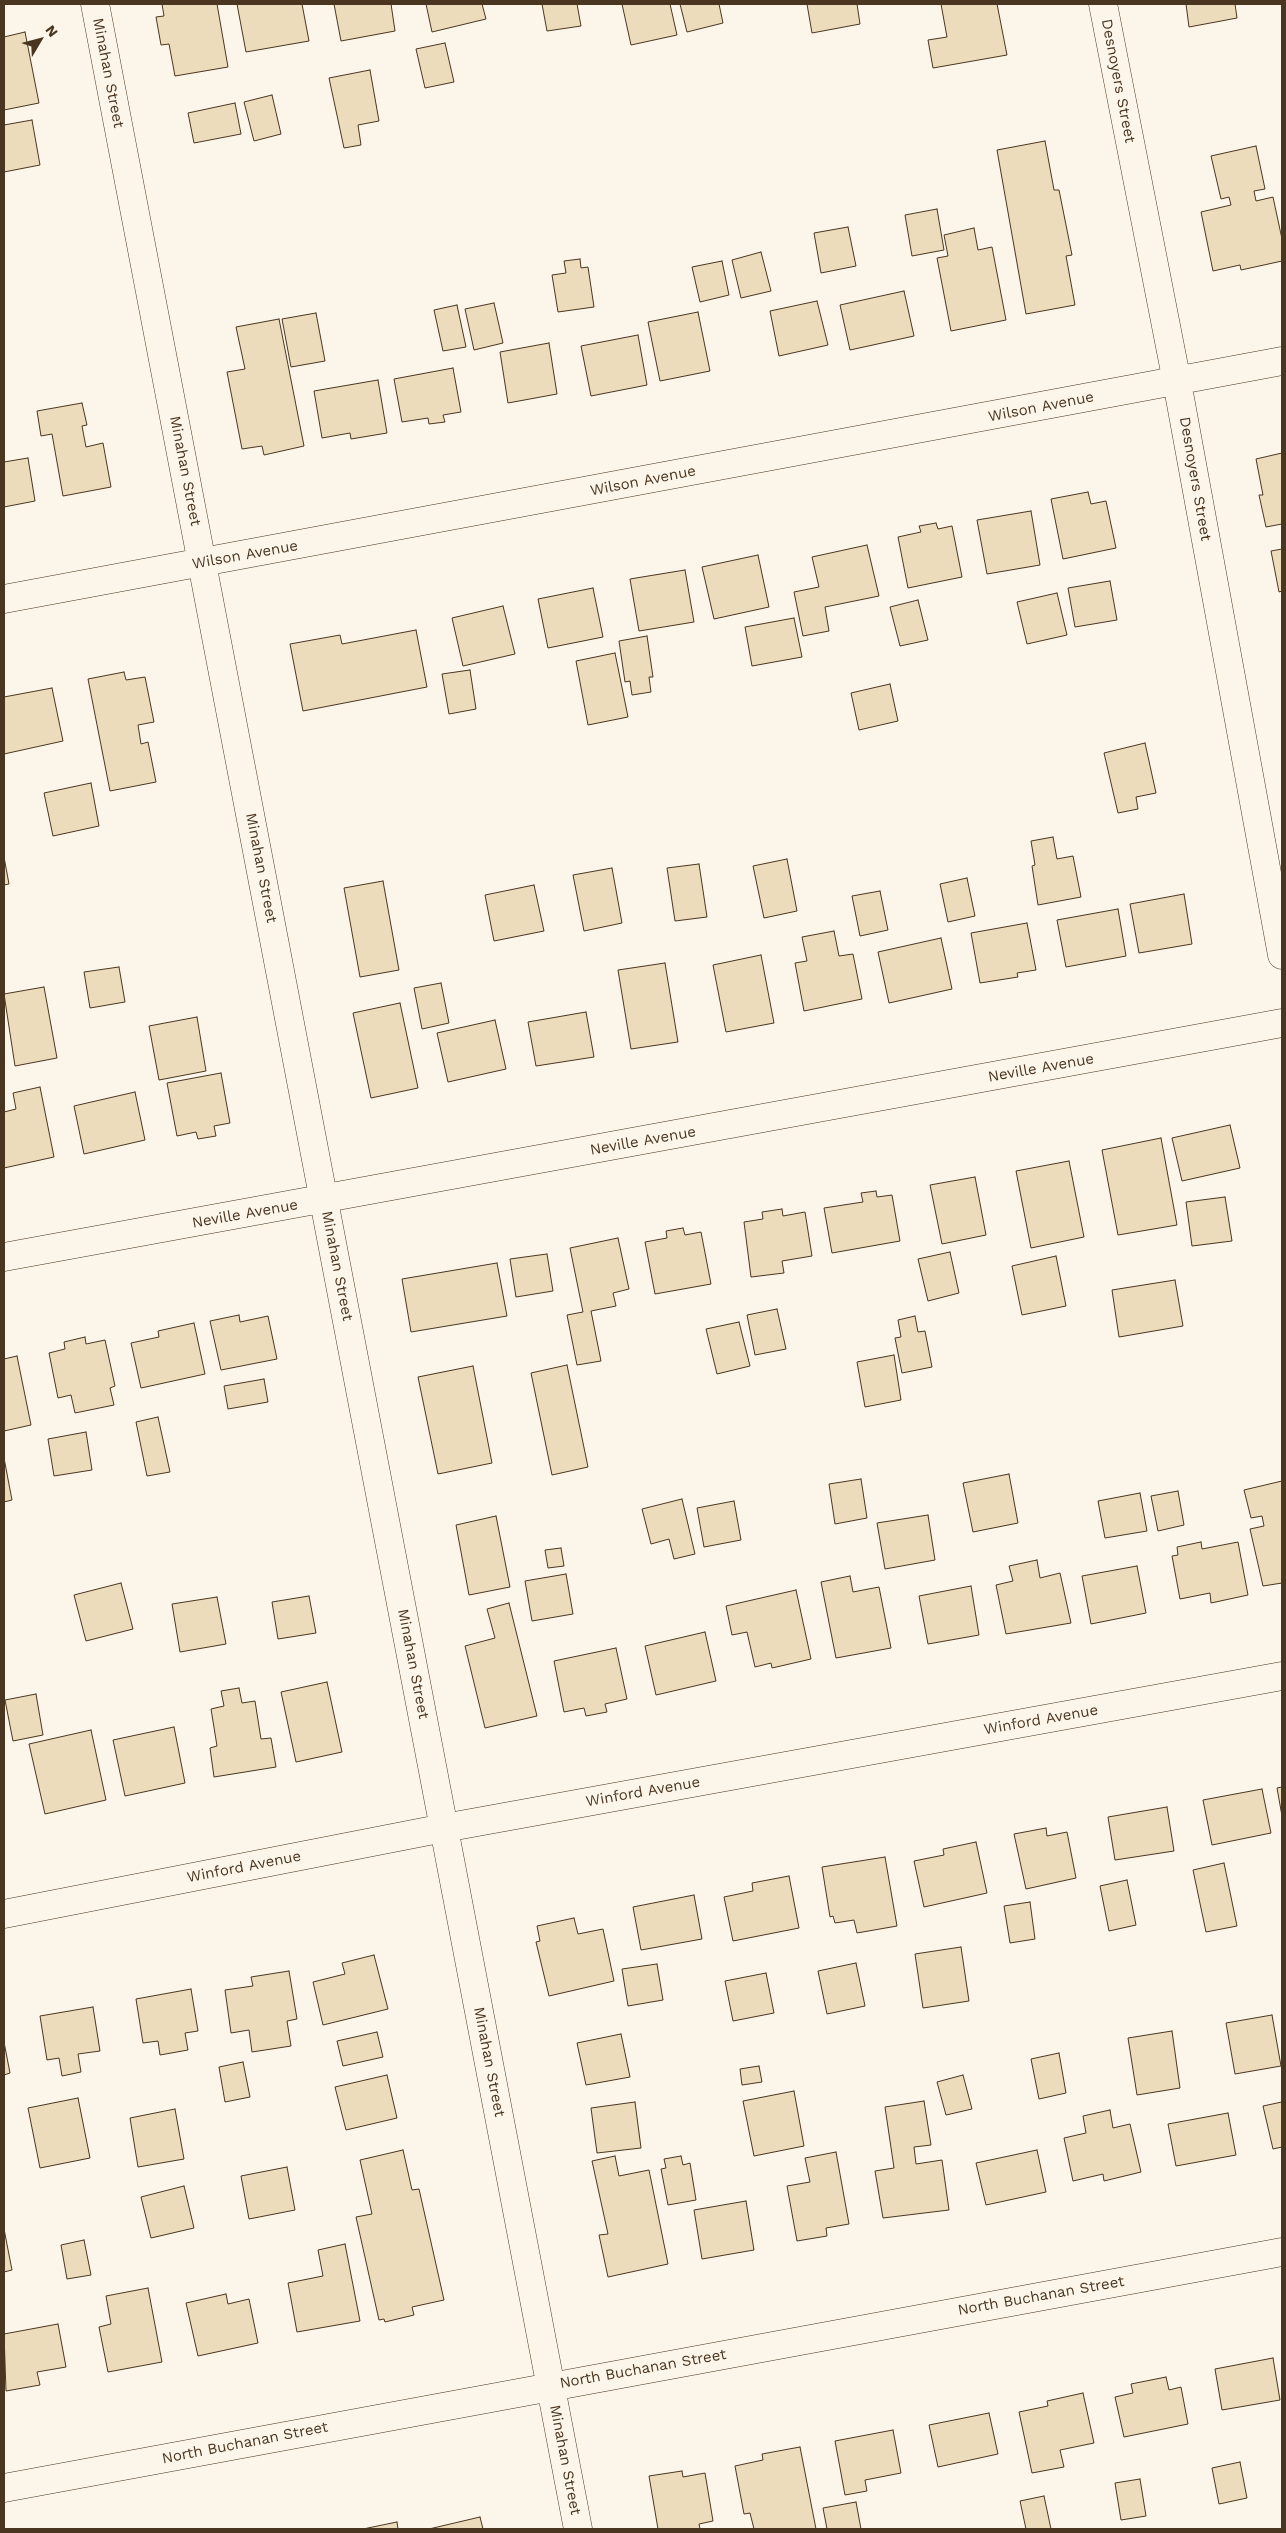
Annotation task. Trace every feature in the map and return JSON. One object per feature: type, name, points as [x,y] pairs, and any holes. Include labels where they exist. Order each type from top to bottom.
[{"type":"street","name":"Minahan Street","points":[[95,4],[578,2529]]},
{"type":"street","name":"Desnoyers Street","points":[[1103,4],[1177,382],[1282,955]]},
{"type":"street","name":"Wilson Avenue","points":[[4,598],[203,563],[1282,361]]},
{"type":"street","name":"Neville Avenue","points":[[4,1257],[1282,1024]]},
{"type":"street","name":"Winford Avenue","points":[[4,1914],[444,1828],[1282,1676]]},
{"type":"street","name":"North Buchanan Street","points":[[4,2488],[1282,2252]]},
{"type":"building","points":[[162,4],[217,4],[228,67],[175,76],[169,44],[161,45],[156,17],[164,16]]},
{"type":"building","points":[[237,4],[302,4],[309,41],[246,52]]},
{"type":"building","points":[[334,4],[391,4],[395,31],[341,41]]},
{"type":"building","points":[[426,4],[482,4],[486,19],[432,32]]},
{"type":"building","points":[[542,4],[577,4],[581,26],[547,31]]},
{"type":"building","points":[[622,4],[670,4],[677,35],[631,45]]},
{"type":"building","points":[[680,4],[719,4],[723,23],[687,32]]},
{"type":"building","points":[[807,4],[857,4],[860,24],[812,33]]},
{"type":"building","points":[[941,4],[997,4],[1007,55],[933,68],[928,40],[947,37]]},
{"type":"building","points":[[1186,4],[1235,4],[1237,18],[1189,27]]},
{"type":"building","points":[[25,32],[39,103],[4,110],[4,37]]},
{"type":"building","points":[[445,43],[454,82],[425,88],[416,49]]},
{"type":"building","points":[[370,70],[379,121],[358,125],[361,145],[344,148],[329,78]]},
{"type":"building","points":[[272,95],[281,134],[254,141],[244,102]]},
{"type":"building","points":[[235,103],[241,134],[194,143],[188,113]]},
{"type":"building","points":[[32,120],[40,165],[4,172],[4,125]]},
{"type":"building","points":[[1045,141],[1054,190],[1059,190],[1072,255],[1066,256],[1075,305],[1026,314],[997,150]]},
{"type":"building","points":[[1256,146],[1265,189],[1254,191],[1256,201],[1273,197],[1282,239],[1282,261],[1241,270],[1240,265],[1213,271],[1201,212],[1231,205],[1229,197],[1221,199],[1211,156]]},
{"type":"building","points":[[937,209],[944,250],[912,256],[905,215]]},
{"type":"building","points":[[848,227],[856,266],[821,273],[814,233]]},
{"type":"building","points":[[974,228],[978,250],[992,247],[1006,320],[951,331],[937,258],[948,256],[944,235]]},
{"type":"building","points":[[761,252],[771,291],[741,298],[732,260]]},
{"type":"building","points":[[580,259],[581,268],[588,267],[594,307],[558,312],[552,275],[566,273],[564,261]]},
{"type":"building","points":[[722,261],[729,295],[700,302],[692,267]]},
{"type":"building","points":[[904,291],[914,336],[850,350],[840,305]]},
{"type":"building","points":[[817,301],[828,345],[779,356],[770,311]]},
{"type":"building","points":[[494,303],[503,343],[474,350],[465,309]]},
{"type":"building","points":[[457,305],[466,347],[443,351],[434,310]]},
{"type":"building","points":[[698,312],[710,371],[660,381],[648,322]]},
{"type":"building","points":[[316,313],[325,361],[291,367],[282,319]]},
{"type":"building","points":[[279,319],[304,446],[264,455],[262,446],[242,449],[227,372],[245,369],[236,327]]},
{"type":"building","points":[[638,335],[647,385],[591,396],[581,346]]},
{"type":"building","points":[[549,343],[557,394],[508,403],[500,352]]},
{"type":"building","points":[[453,368],[461,412],[443,415],[445,422],[429,424],[428,418],[402,422],[394,379]]},
{"type":"building","points":[[378,380],[387,433],[351,439],[350,433],[322,438],[314,391]]},
{"type":"building","points":[[82,403],[87,425],[82,426],[86,447],[103,443],[111,487],[63,496],[52,434],[41,436],[37,411]]},
{"type":"building","points":[[1282,453],[1282,524],[1266,527],[1259,495],[1263,495],[1256,459]]},
{"type":"building","points":[[28,458],[35,501],[4,507],[4,462]]},
{"type":"building","points":[[1088,492],[1091,504],[1106,501],[1116,548],[1063,559],[1051,499]]},
{"type":"building","points":[[1031,511],[1040,565],[987,574],[977,520]]},
{"type":"building","points":[[936,523],[938,529],[952,526],[962,577],[908,588],[898,537],[921,532],[919,526]]},
{"type":"building","points":[[867,545],[879,596],[825,607],[829,631],[803,636],[794,592],[819,587],[812,557]]},
{"type":"building","points":[[1282,549],[1282,591],[1279,592],[1271,551]]},
{"type":"building","points":[[758,555],[769,607],[714,619],[702,567]]},
{"type":"building","points":[[685,570],[694,622],[639,631],[630,579]]},
{"type":"building","points":[[1110,581],[1117,620],[1075,627],[1068,588]]},
{"type":"building","points":[[593,588],[603,637],[548,648],[538,599]]},
{"type":"building","points":[[1057,593],[1067,635],[1027,644],[1017,602]]},
{"type":"building","points":[[918,600],[928,640],[900,646],[890,607]]},
{"type":"building","points":[[503,606],[515,654],[463,666],[452,618]]},
{"type":"building","points":[[794,618],[802,657],[752,666],[745,627]]},
{"type":"building","points":[[416,630],[427,687],[303,711],[290,644],[340,635],[342,644]]},
{"type":"building","points":[[647,636],[653,677],[649,677],[651,692],[632,695],[630,681],[625,682],[619,641]]},
{"type":"building","points":[[615,653],[628,717],[588,725],[576,661]]},
{"type":"building","points":[[470,670],[476,709],[449,714],[442,674]]},
{"type":"building","points":[[124,672],[126,680],[145,677],[154,722],[138,725],[141,744],[148,742],[156,782],[110,791],[88,679]]},
{"type":"building","points":[[890,684],[898,721],[859,730],[851,693]]},
{"type":"building","points":[[52,688],[63,741],[4,754],[4,697]]},
{"type":"building","points":[[1145,743],[1156,793],[1136,797],[1138,809],[1118,813],[1104,753]]},
{"type":"building","points":[[91,783],[99,826],[53,836],[44,793]]},
{"type":"building","points":[[1053,837],[1057,859],[1073,856],[1081,897],[1038,905],[1032,866],[1035,865],[1031,841]]},
{"type":"building","points":[[4,857],[9,884],[4,885]]},
{"type":"building","points":[[787,859],[797,911],[764,918],[753,866]]},
{"type":"building","points":[[699,864],[707,917],[675,921],[667,868]]},
{"type":"building","points":[[612,868],[622,923],[584,931],[573,875]]},
{"type":"building","points":[[967,878],[975,916],[948,922],[940,884]]},
{"type":"building","points":[[383,881],[399,970],[360,977],[344,888]]},
{"type":"building","points":[[534,885],[544,931],[494,941],[485,895]]},
{"type":"building","points":[[880,891],[888,930],[860,936],[852,896]]},
{"type":"building","points":[[1184,894],[1192,944],[1139,953],[1130,904]]},
{"type":"building","points":[[1118,909],[1126,956],[1066,967],[1057,920]]},
{"type":"building","points":[[1027,923],[1036,970],[1017,973],[1018,977],[980,983],[971,933]]},
{"type":"building","points":[[834,931],[839,956],[853,954],[862,999],[804,1011],[795,963],[807,961],[802,937]]},
{"type":"building","points":[[941,938],[952,989],[889,1003],[878,952]]},
{"type":"building","points":[[761,955],[774,1023],[726,1032],[713,965]]},
{"type":"building","points":[[665,963],[678,1042],[631,1049],[618,970]]},
{"type":"building","points":[[119,967],[125,1002],[90,1008],[84,972]]},
{"type":"building","points":[[441,983],[449,1023],[422,1029],[414,988]]},
{"type":"building","points":[[44,987],[57,1058],[15,1066],[4,994]]},
{"type":"building","points":[[400,1003],[418,1088],[371,1098],[353,1013]]},
{"type":"building","points":[[586,1012],[594,1057],[536,1066],[528,1022]]},
{"type":"building","points":[[197,1017],[206,1071],[159,1080],[149,1026]]},
{"type":"building","points":[[495,1020],[506,1069],[448,1082],[437,1033]]},
{"type":"building","points":[[221,1073],[230,1123],[214,1126],[216,1136],[198,1139],[196,1132],[177,1136],[167,1083]]},
{"type":"building","points":[[40,1087],[54,1157],[4,1168],[4,1112],[16,1109],[13,1093]]},
{"type":"building","points":[[135,1092],[145,1140],[84,1154],[74,1106]]},
{"type":"building","points":[[1230,1125],[1240,1168],[1182,1181],[1172,1138]]},
{"type":"building","points":[[1161,1138],[1177,1225],[1118,1235],[1102,1150]]},
{"type":"building","points":[[1069,1161],[1084,1237],[1031,1248],[1016,1171]]},
{"type":"building","points":[[975,1177],[986,1235],[942,1244],[930,1185]]},
{"type":"building","points":[[876,1191],[877,1197],[892,1195],[900,1241],[832,1253],[824,1208],[863,1202],[861,1193]]},
{"type":"building","points":[[1225,1197],[1232,1241],[1192,1246],[1186,1202]]},
{"type":"building","points":[[782,1209],[783,1216],[805,1212],[812,1256],[782,1261],[784,1273],[751,1277],[744,1222],[763,1219],[762,1212]]},
{"type":"building","points":[[683,1228],[685,1235],[701,1232],[711,1284],[655,1294],[645,1242],[667,1238],[666,1231]]},
{"type":"building","points":[[618,1238],[629,1289],[613,1293],[616,1306],[591,1311],[601,1361],[577,1365],[567,1315],[583,1312],[570,1248]]},
{"type":"building","points":[[950,1252],[959,1293],[928,1301],[918,1259]]},
{"type":"building","points":[[547,1254],[553,1291],[516,1297],[510,1259]]},
{"type":"building","points":[[1056,1256],[1066,1306],[1022,1315],[1012,1266]]},
{"type":"building","points":[[497,1263],[507,1316],[411,1332],[402,1279]]},
{"type":"building","points":[[1175,1280],[1183,1326],[1119,1337],[1112,1290]]},
{"type":"building","points":[[777,1309],[786,1349],[755,1355],[747,1315]]},
{"type":"building","points":[[239,1315],[240,1322],[268,1316],[277,1359],[221,1370],[210,1321]]},
{"type":"building","points":[[915,1316],[918,1332],[925,1331],[932,1367],[902,1373],[895,1338],[901,1337],[898,1320]]},
{"type":"building","points":[[739,1322],[750,1366],[717,1374],[706,1329]]},
{"type":"building","points":[[194,1323],[205,1374],[141,1388],[131,1343],[159,1337],[158,1331]]},
{"type":"building","points":[[85,1337],[86,1344],[105,1340],[115,1386],[110,1388],[114,1405],[75,1413],[71,1395],[58,1398],[49,1353],[65,1349],[64,1342]]},
{"type":"building","points":[[894,1355],[901,1400],[865,1407],[857,1362]]},
{"type":"building","points":[[17,1356],[31,1425],[4,1431],[4,1359]]},
{"type":"building","points":[[567,1365],[588,1467],[552,1475],[531,1373]]},
{"type":"building","points":[[473,1366],[492,1463],[438,1474],[418,1377]]},
{"type":"building","points":[[264,1379],[268,1402],[228,1409],[224,1386]]},
{"type":"building","points":[[158,1417],[170,1472],[147,1476],[136,1422]]},
{"type":"building","points":[[86,1432],[92,1470],[54,1476],[48,1439]]},
{"type":"building","points":[[4,1458],[12,1500],[4,1502]]},
{"type":"building","points":[[1009,1474],[1018,1523],[973,1532],[963,1483]]},
{"type":"building","points":[[861,1479],[867,1518],[835,1524],[829,1484]]},
{"type":"building","points":[[1282,1481],[1282,1583],[1263,1586],[1250,1529],[1264,1526],[1262,1516],[1251,1518],[1244,1490]]},
{"type":"building","points":[[1178,1491],[1184,1525],[1158,1531],[1151,1496]]},
{"type":"building","points":[[1140,1493],[1147,1531],[1105,1538],[1098,1501]]},
{"type":"building","points":[[682,1499],[695,1554],[674,1559],[669,1539],[651,1544],[642,1509]]},
{"type":"building","points":[[734,1501],[741,1540],[704,1547],[697,1508]]},
{"type":"building","points":[[928,1515],[935,1560],[885,1569],[877,1523]]},
{"type":"building","points":[[496,1516],[510,1587],[469,1595],[456,1525]]},
{"type":"building","points":[[1201,1542],[1202,1549],[1238,1542],[1248,1595],[1211,1603],[1210,1593],[1180,1599],[1172,1556],[1178,1555],[1177,1547]]},
{"type":"building","points":[[561,1548],[564,1566],[548,1568],[545,1550]]},
{"type":"building","points":[[1037,1560],[1040,1578],[1060,1573],[1071,1623],[1006,1634],[996,1585],[1013,1581],[1009,1566]]},
{"type":"building","points":[[1137,1566],[1146,1613],[1091,1624],[1082,1576]]},
{"type":"building","points":[[566,1574],[573,1614],[532,1621],[525,1581]]},
{"type":"building","points":[[850,1576],[853,1592],[879,1587],[891,1648],[836,1658],[821,1582]]},
{"type":"building","points":[[121,1583],[133,1629],[86,1641],[74,1595]]},
{"type":"building","points":[[971,1586],[979,1635],[928,1644],[919,1596]]},
{"type":"building","points":[[796,1590],[811,1659],[772,1668],[771,1663],[755,1667],[747,1632],[732,1635],[726,1606]]},
{"type":"building","points":[[309,1596],[316,1633],[278,1639],[272,1602]]},
{"type":"building","points":[[217,1597],[226,1644],[180,1652],[172,1604]]},
{"type":"building","points":[[509,1603],[537,1716],[485,1728],[465,1646],[495,1638],[487,1609]]},
{"type":"building","points":[[705,1632],[716,1681],[656,1695],[645,1646]]},
{"type":"building","points":[[616,1648],[627,1699],[605,1704],[607,1712],[586,1716],[584,1708],[564,1712],[554,1661]]},
{"type":"building","points":[[327,1682],[342,1752],[296,1762],[281,1692]]},
{"type":"building","points":[[239,1688],[242,1703],[255,1701],[261,1739],[271,1738],[276,1767],[214,1777],[210,1748],[217,1746],[211,1709],[224,1706],[221,1691]]},
{"type":"building","points":[[36,1694],[43,1735],[13,1741],[5,1700]]},
{"type":"building","points":[[174,1727],[185,1783],[125,1796],[113,1740]]},
{"type":"building","points":[[91,1730],[106,1800],[45,1814],[29,1744]]},
{"type":"building","points":[[1282,1787],[1282,1816],[1277,1788]]},
{"type":"building","points":[[1262,1789],[1271,1833],[1212,1845],[1203,1800]]},
{"type":"building","points":[[1167,1807],[1174,1851],[1115,1860],[1108,1817]]},
{"type":"building","points":[[1046,1828],[1047,1836],[1067,1832],[1076,1878],[1026,1889],[1014,1834]]},
{"type":"building","points":[[976,1842],[987,1893],[924,1907],[914,1861],[944,1855],[943,1849]]},
{"type":"building","points":[[885,1857],[897,1926],[857,1933],[854,1920],[835,1923],[833,1916],[830,1917],[822,1867]]},
{"type":"building","points":[[1224,1863],[1237,1926],[1206,1932],[1193,1870]]},
{"type":"building","points":[[789,1876],[799,1928],[733,1941],[724,1897],[753,1891],[752,1883]]},
{"type":"building","points":[[1127,1880],[1136,1925],[1109,1931],[1100,1886]]},
{"type":"building","points":[[694,1895],[702,1939],[641,1950],[633,1907]]},
{"type":"building","points":[[1030,1902],[1035,1939],[1010,1943],[1004,1906]]},
{"type":"building","points":[[574,1918],[578,1934],[603,1929],[614,1981],[549,1996],[536,1942],[540,1941],[537,1926]]},
{"type":"building","points":[[961,1947],[969,2001],[923,2008],[915,1954]]},
{"type":"building","points":[[374,1955],[388,2009],[323,2025],[313,1982],[345,1974],[342,1963]]},
{"type":"building","points":[[856,1963],[865,2006],[827,2014],[818,1971]]},
{"type":"building","points":[[657,1964],[663,2000],[628,2006],[622,1969]]},
{"type":"building","points":[[289,1971],[297,2019],[287,2021],[291,2046],[252,2052],[249,2030],[231,2033],[225,1990],[253,1986],[251,1977]]},
{"type":"building","points":[[766,1973],[774,2013],[733,2021],[725,1981]]},
{"type":"building","points":[[191,1989],[198,2031],[185,2033],[188,2050],[160,2055],[158,2041],[143,2043],[136,1999]]},
{"type":"building","points":[[93,2007],[100,2051],[78,2054],[81,2072],[62,2076],[59,2058],[47,2060],[40,2016]]},
{"type":"building","points":[[1272,2015],[1281,2066],[1235,2074],[1226,2023]]},
{"type":"building","points":[[1172,2031],[1180,2088],[1137,2095],[1128,2038]]},
{"type":"building","points":[[377,2032],[383,2057],[343,2066],[337,2041]]},
{"type":"building","points":[[621,2034],[630,2077],[586,2085],[577,2043]]},
{"type":"building","points":[[4,2042],[10,2073],[4,2075]]},
{"type":"building","points":[[1059,2053],[1066,2093],[1039,2099],[1031,2059]]},
{"type":"building","points":[[243,2062],[250,2097],[225,2102],[219,2067]]},
{"type":"building","points":[[759,2066],[762,2082],[742,2085],[740,2069]]},
{"type":"building","points":[[387,2075],[397,2118],[346,2130],[335,2087]]},
{"type":"building","points":[[963,2075],[972,2109],[946,2115],[937,2082]]},
{"type":"building","points":[[794,2091],[804,2146],[754,2156],[743,2101]]},
{"type":"building","points":[[78,2098],[90,2158],[40,2168],[28,2108]]},
{"type":"building","points":[[924,2101],[931,2145],[914,2147],[916,2164],[942,2160],[949,2210],[883,2218],[875,2171],[894,2168],[885,2107]]},
{"type":"building","points":[[635,2102],[641,2148],[597,2153],[591,2108]]},
{"type":"building","points":[[1282,2102],[1282,2147],[1273,2149],[1263,2106]]},
{"type":"building","points":[[175,2109],[184,2159],[138,2167],[130,2118]]},
{"type":"building","points":[[1110,2110],[1113,2128],[1130,2124],[1141,2172],[1104,2181],[1103,2174],[1073,2181],[1064,2138],[1086,2133],[1083,2116]]},
{"type":"building","points":[[1228,2113],[1236,2155],[1176,2166],[1168,2124]]},
{"type":"building","points":[[403,2150],[412,2190],[419,2189],[444,2300],[412,2307],[414,2315],[385,2322],[384,2319],[379,2320],[356,2217],[372,2214],[360,2160]]},
{"type":"building","points":[[1037,2150],[1046,2192],[986,2205],[976,2163]]},
{"type":"building","points":[[836,2152],[849,2224],[826,2228],[827,2236],[797,2241],[787,2186],[810,2182],[805,2158]]},
{"type":"building","points":[[615,2156],[619,2176],[649,2170],[668,2264],[608,2277],[599,2235],[608,2234],[592,2161]]},
{"type":"building","points":[[681,2156],[683,2165],[690,2163],[696,2200],[668,2205],[661,2169],[666,2168],[664,2159]]},
{"type":"building","points":[[287,2167],[295,2210],[249,2219],[241,2176]]},
{"type":"building","points":[[184,2186],[194,2228],[151,2238],[141,2197]]},
{"type":"building","points":[[746,2201],[754,2250],[702,2259],[694,2210]]},
{"type":"building","points":[[4,2229],[12,2270],[4,2272]]},
{"type":"building","points":[[84,2240],[91,2275],[67,2279],[61,2245]]},
{"type":"building","points":[[345,2244],[360,2321],[297,2332],[288,2283],[323,2276],[318,2250]]},
{"type":"building","points":[[148,2288],[162,2362],[108,2372],[99,2327],[111,2324],[106,2296]]},
{"type":"building","points":[[226,2294],[228,2304],[249,2299],[258,2343],[198,2356],[186,2303]]},
{"type":"building","points":[[58,2324],[66,2367],[37,2372],[40,2385],[6,2391],[4,2334]]},
{"type":"building","points":[[1273,2358],[1280,2400],[1222,2410],[1215,2369]]},
{"type":"building","points":[[1166,2377],[1169,2390],[1181,2387],[1188,2424],[1124,2437],[1115,2397],[1133,2393],[1131,2384]]},
{"type":"building","points":[[1083,2393],[1094,2443],[1060,2450],[1064,2467],[1032,2473],[1019,2412],[1048,2406],[1047,2401]]},
{"type":"building","points":[[989,2413],[998,2454],[938,2467],[929,2425]]},
{"type":"building","points":[[893,2430],[901,2473],[865,2480],[867,2491],[845,2495],[835,2441]]},
{"type":"building","points":[[800,2447],[816,2529],[754,2529],[750,2513],[744,2514],[735,2466],[763,2460],[762,2454]]},
{"type":"building","points":[[1240,2462],[1247,2498],[1219,2504],[1212,2468]]},
{"type":"building","points":[[682,2471],[683,2477],[705,2473],[713,2521],[699,2524],[700,2529],[658,2529],[649,2476]]},
{"type":"building","points":[[1140,2479],[1146,2516],[1121,2520],[1115,2483]]},
{"type":"building","points":[[1044,2496],[1051,2529],[1026,2529],[1020,2501]]},
{"type":"building","points":[[856,2502],[861,2529],[827,2529],[823,2508]]},
{"type":"building","points":[[480,2517],[483,2529],[429,2529]]},
{"type":"building","points":[[397,2522],[398,2529],[363,2529]]}]
